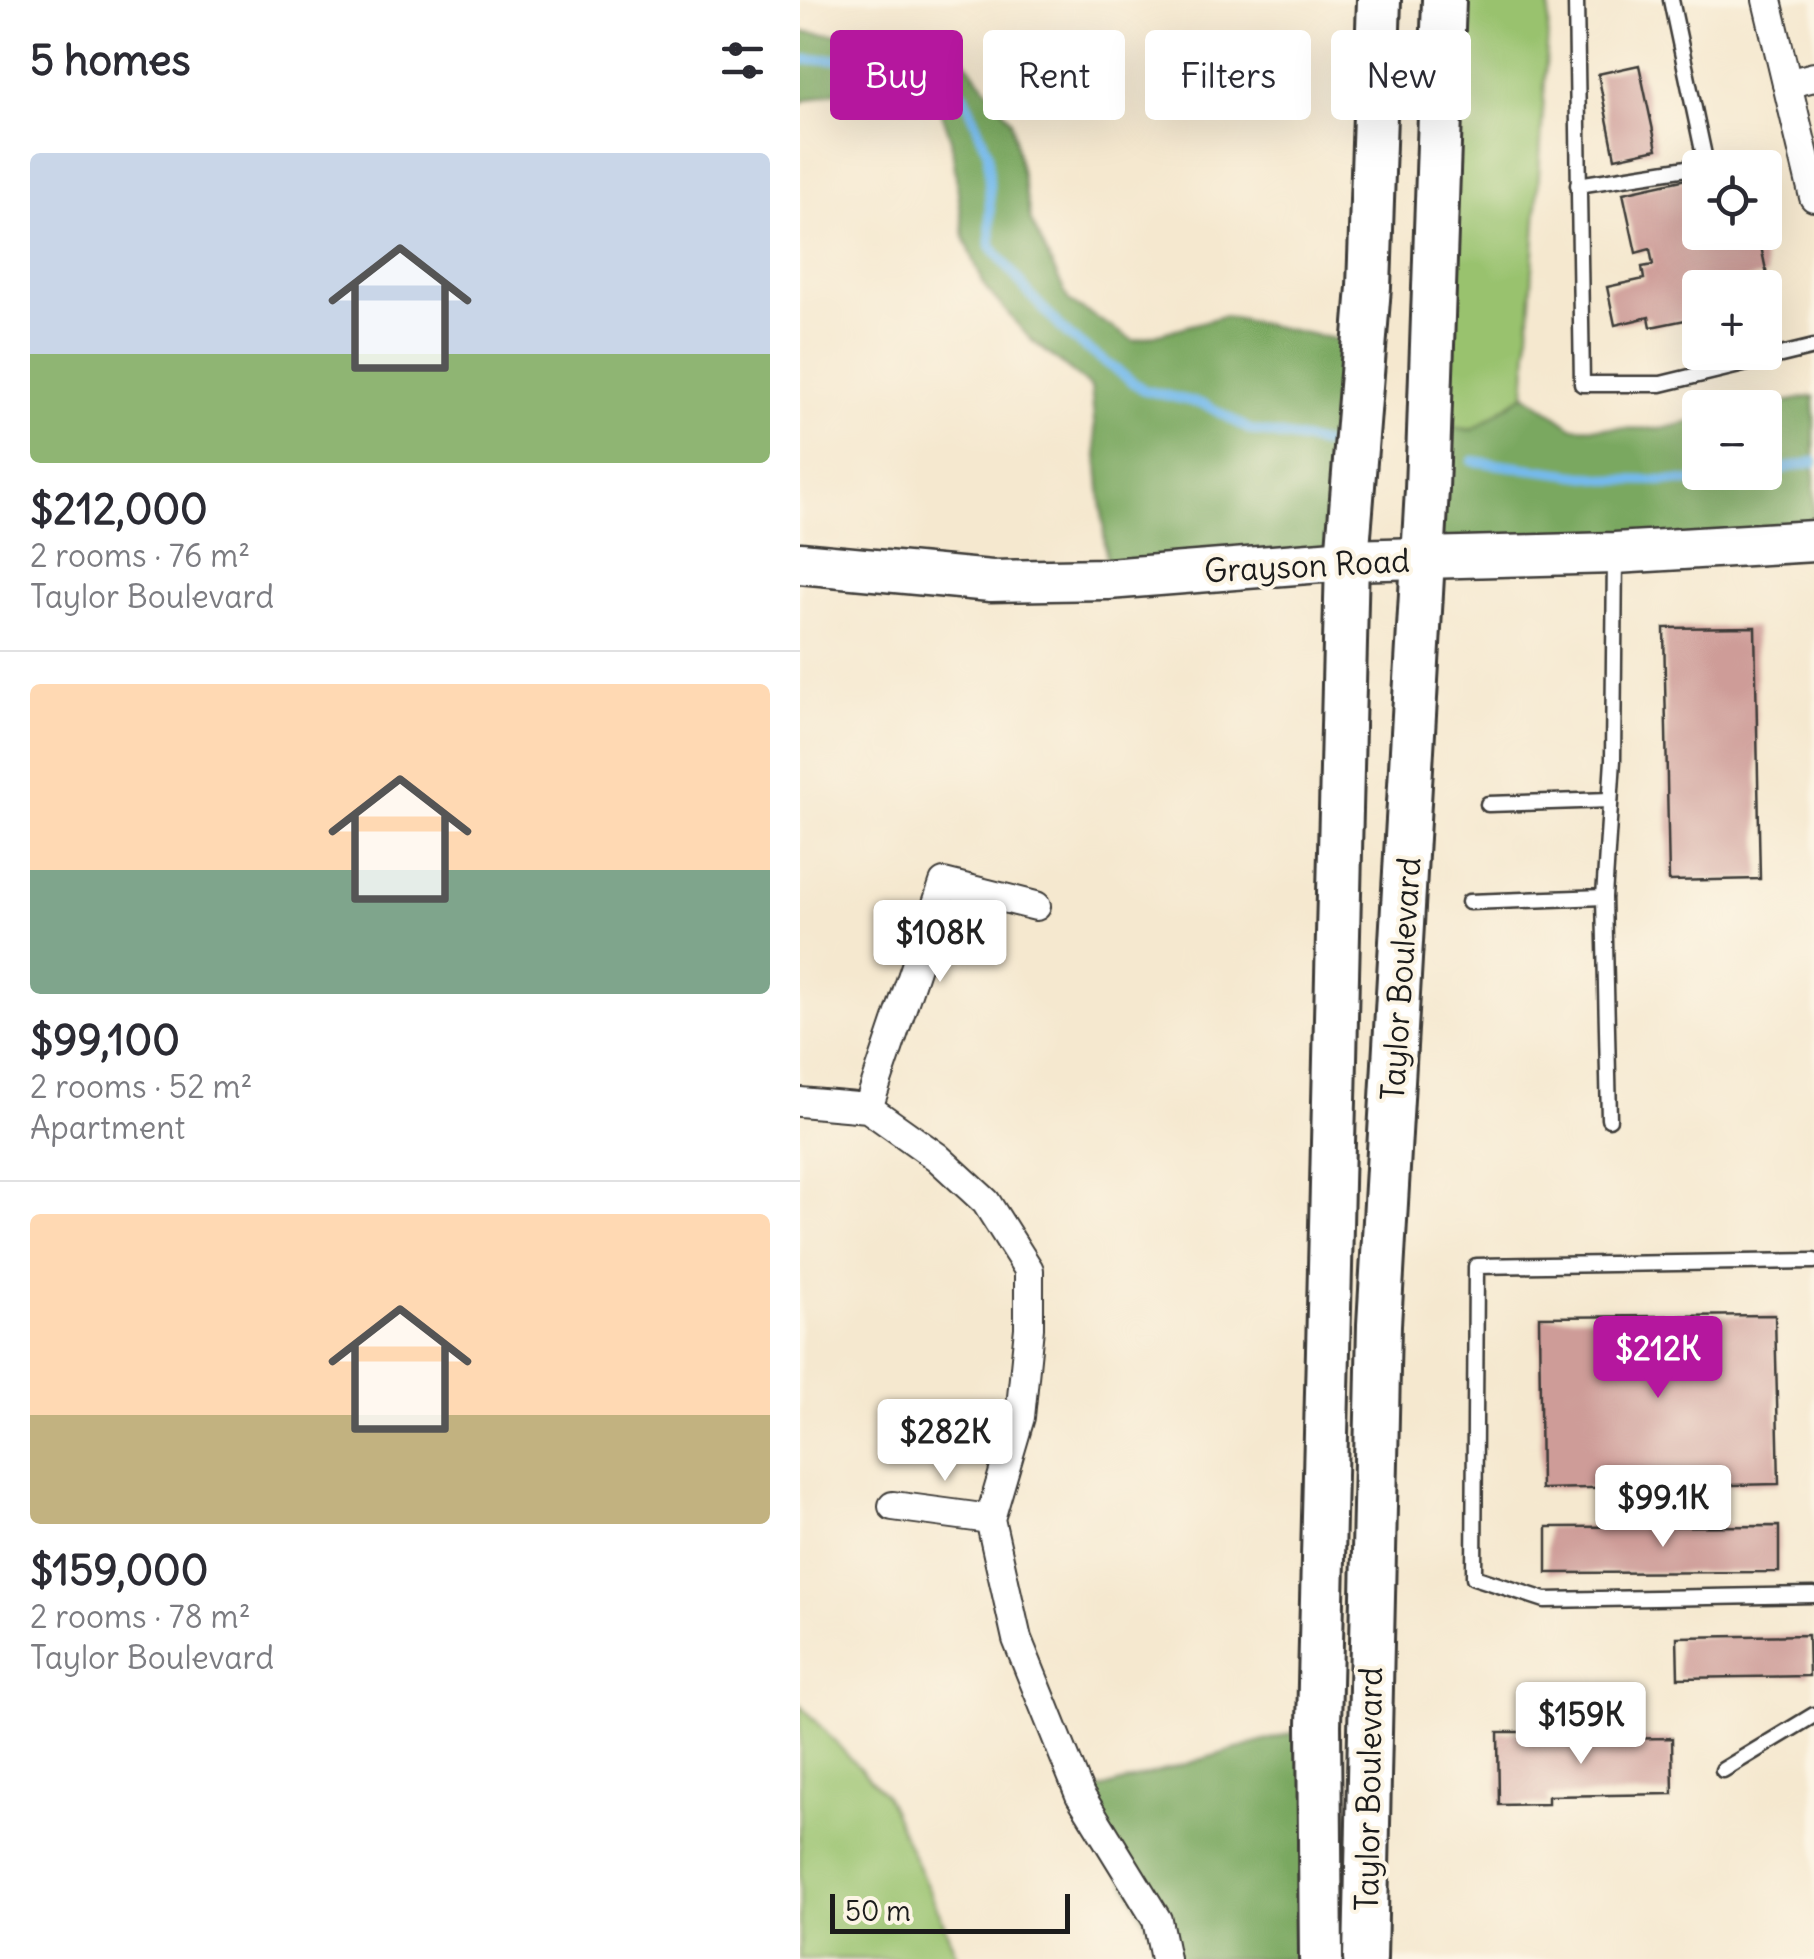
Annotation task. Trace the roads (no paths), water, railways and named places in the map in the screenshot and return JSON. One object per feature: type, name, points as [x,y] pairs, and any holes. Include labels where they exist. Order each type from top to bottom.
[{"type":"main road","name":"Taylor Boulevard","points":[[1321,1959],[1319,1725],[1347,560],[1369,288],[1379,0]]},
{"type":"main road","name":"Taylor Boulevard","points":[[1365,1959],[1379,1326],[1423,560],[1444,0]]},
{"type":"street","points":[[1767,0],[1801,80],[1814,197]]},
{"type":"street","name":"Grayson Road","points":[[800,563],[991,581],[1108,579],[1347,560],[1615,553],[1814,541]]},
{"type":"street","points":[[868,1108],[944,883],[1036,906]]},
{"type":"street","points":[[800,1102],[868,1108],[937,1157],[986,1202],[1029,1270],[1029,1328],[1020,1417],[990,1518],[1017,1639],[1080,1795],[1157,1920],[1164,1959]]},
{"type":"street","points":[[893,1506],[990,1518]]},
{"type":"lane","points":[[1576,0],[1582,384],[1661,384],[1814,347]]},
{"type":"lane","points":[[1578,186],[1706,164],[1671,0]]},
{"type":"lane","points":[[1609,1119],[1604,898],[1615,553]]},
{"type":"lane","points":[[1488,804],[1610,800]]},
{"type":"lane","points":[[1469,902],[1604,898]]},
{"type":"lane","points":[[1814,1261],[1476,1266],[1474,1577],[1545,1600],[1814,1596]]},
{"type":"lane","points":[[1723,1770],[1814,1715]]},
{"type":"waterway","points":[[800,60],[870,58],[936,71],[965,96],[988,153],[991,246],[1069,336],[1144,390],[1206,405],[1250,430],[1323,444]]},
{"type":"waterway","points":[[1473,461],[1613,480],[1722,482],[1814,462]]}]
